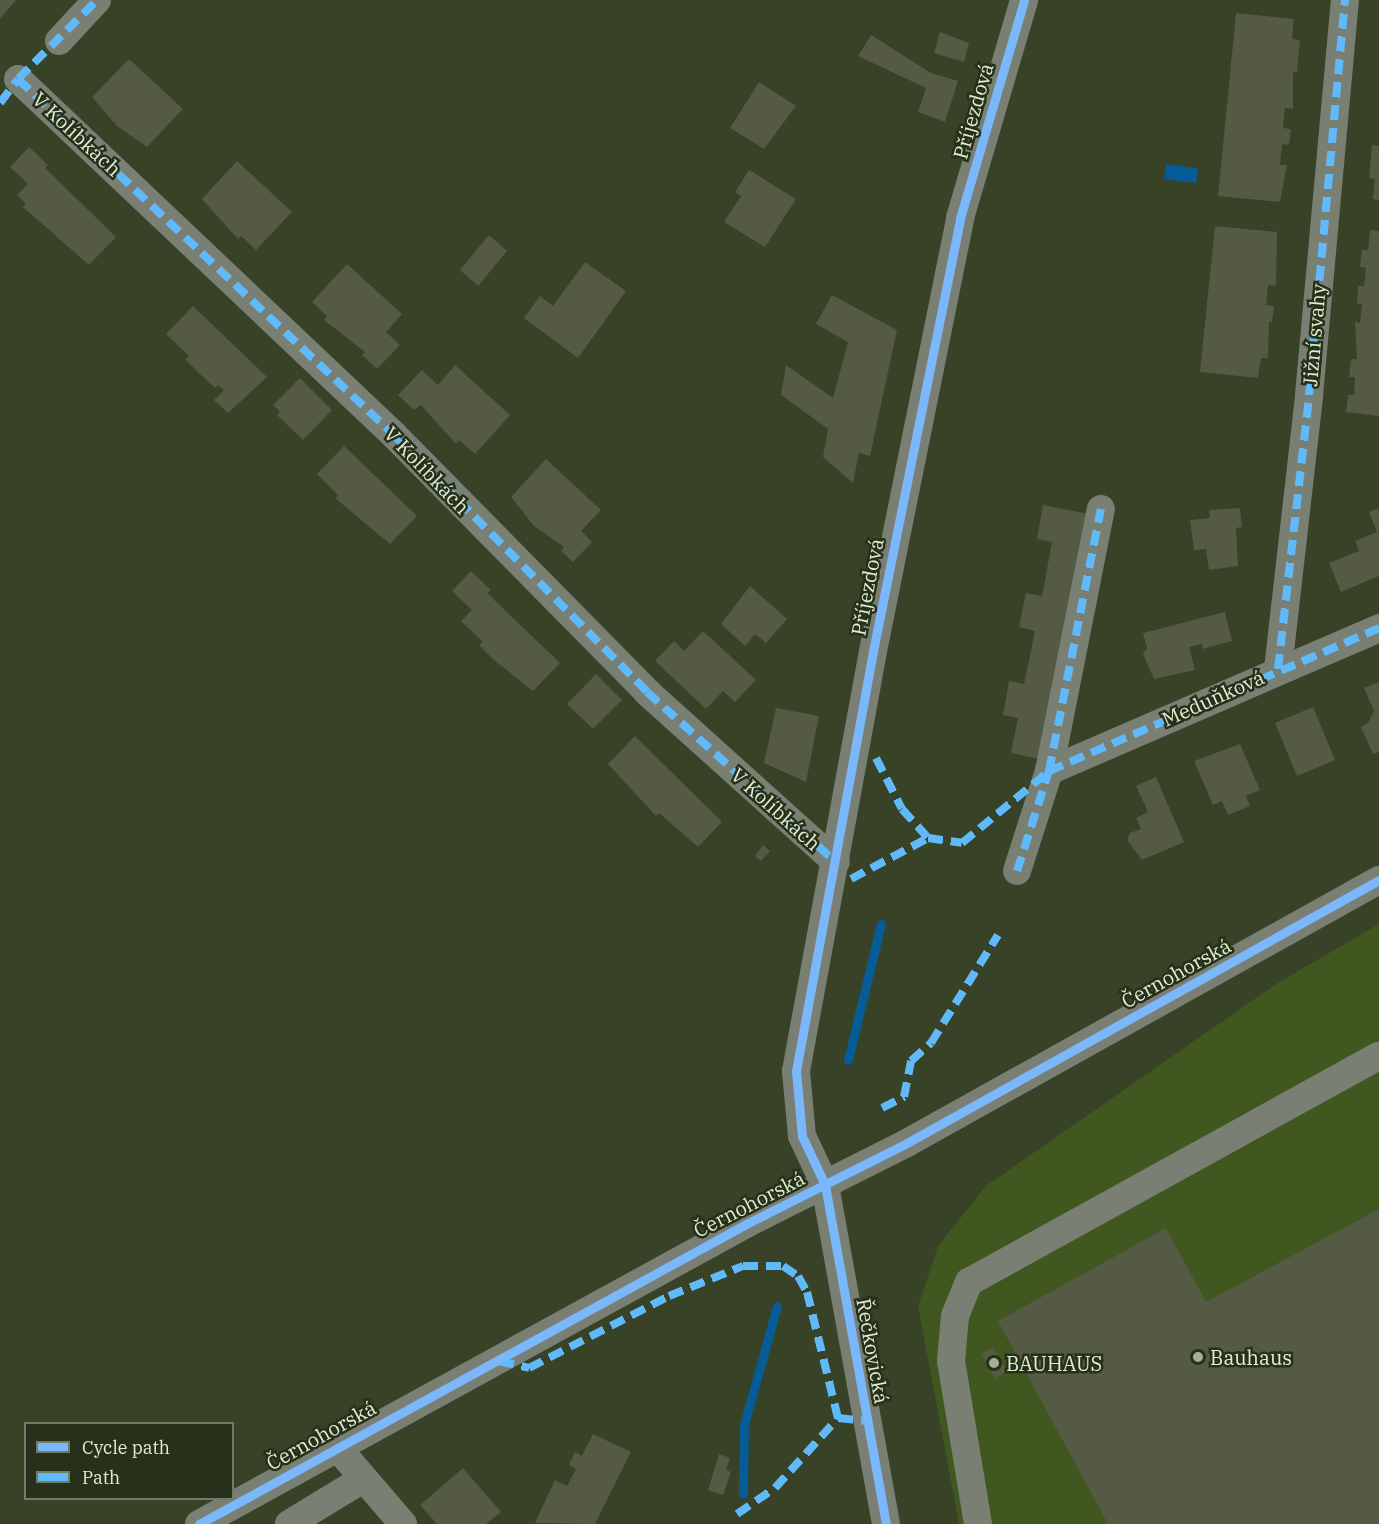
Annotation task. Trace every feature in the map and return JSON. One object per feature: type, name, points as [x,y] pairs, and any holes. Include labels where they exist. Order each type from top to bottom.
[{"type":"street","points":[[59,41],[97,0]]},
{"type":"street","name":"Příjezdová","points":[[825,1185],[802,1136],[796,1071],[873,651],[960,218],[1024,0]]},
{"type":"street","name":"Jižní svahy","points":[[1278,669],[1309,396],[1345,0]]},
{"type":"street","name":"V Kolíbkách","points":[[18,79],[394,435],[647,692],[836,862]]},
{"type":"street","points":[[1017,871],[1049,771],[1101,509]]},
{"type":"street","name":"Meduňková","points":[[1049,771],[1278,669],[1379,628]]},
{"type":"street","name":"Černohorská","points":[[199,1524],[336,1446],[825,1185],[1379,880]]},
{"type":"street","points":[[978,1524],[952,1380],[952,1338],[960,1295],[975,1276],[1379,1056]]},
{"type":"street","name":"Řečkovická","points":[[825,1185],[886,1524]]},
{"type":"street","name":"Černohorská","points":[[336,1446],[403,1524]]},
{"type":"street","points":[[289,1524],[363,1479]]},
{"type":"shaded area","points":[[1379,924],[1379,1524],[959,1524],[918,1306],[938,1246],[986,1186],[1276,984]]},
{"type":"water","points":[[1166,164],[1198,168],[1196,183],[1164,179]]},
{"type":"building","points":[[0,0],[16,0],[0,19]]},
{"type":"building","points":[[1236,13],[1294,19],[1292,39],[1300,40],[1297,73],[1293,72],[1293,109],[1285,108],[1283,128],[1291,129],[1289,145],[1282,144],[1280,165],[1287,165],[1280,202],[1218,196]]},
{"type":"building","points":[[940,32],[969,43],[964,62],[934,53]]},
{"type":"building","points":[[871,35],[931,73],[958,81],[945,122],[918,112],[926,88],[858,56]]},
{"type":"building","points":[[129,59],[183,109],[147,147],[117,126],[92,97]]},
{"type":"building","points":[[759,82],[796,106],[764,149],[730,128]]},
{"type":"building","points":[[1372,145],[1379,146],[1379,200],[1373,199],[1375,179],[1369,178]]},
{"type":"building","points":[[29,147],[48,165],[45,168],[116,237],[89,265],[23,207],[26,204],[17,195],[28,184],[10,167]]},
{"type":"building","points":[[237,161],[292,212],[256,250],[241,236],[238,239],[202,199]]},
{"type":"building","points":[[749,170],[796,199],[765,247],[724,222],[741,196],[735,192]]},
{"type":"building","points":[[1215,226],[1277,232],[1276,286],[1268,285],[1266,305],[1274,306],[1272,322],[1269,322],[1268,358],[1261,358],[1258,378],[1200,372]]},
{"type":"building","points":[[1370,230],[1379,231],[1379,416],[1346,412],[1348,395],[1354,395],[1355,377],[1349,377],[1351,359],[1357,359],[1355,322],[1360,323],[1362,304],[1357,304],[1358,286],[1364,286],[1366,268],[1360,267],[1362,250],[1368,250]]},
{"type":"building","points":[[489,235],[507,251],[478,286],[460,270]]},
{"type":"building","points":[[585,262],[626,291],[578,358],[524,318],[540,296],[553,306]]},
{"type":"building","points":[[347,264],[402,314],[386,332],[400,345],[377,369],[362,355],[365,352],[324,320],[327,316],[312,302]]},
{"type":"building","points":[[832,295],[897,330],[870,456],[859,453],[853,483],[823,457],[828,429],[781,395],[786,365],[833,398],[848,342],[816,324]]},
{"type":"building","points":[[193,306],[267,377],[228,413],[214,400],[224,390],[218,385],[215,388],[200,374],[185,359],[189,356],[166,334]]},
{"type":"building","points":[[455,365],[510,415],[475,454],[459,440],[456,444],[421,405],[414,410],[398,395],[422,370],[438,385]]},
{"type":"building","points":[[300,378],[332,410],[303,440],[277,415],[280,412],[273,405]]},
{"type":"building","points":[[344,446],[417,516],[390,544],[335,498],[338,495],[317,474]]},
{"type":"building","points":[[546,459],[601,510],[581,531],[592,542],[573,562],[561,551],[564,547],[534,526],[511,497]]},
{"type":"building","points":[[1043,505],[1088,514],[1039,759],[1011,753],[1018,718],[1003,715],[1009,681],[1024,684],[1035,631],[1019,627],[1026,593],[1042,596],[1052,542],[1037,539]]},
{"type":"building","points":[[1240,508],[1242,527],[1236,528],[1238,566],[1209,570],[1206,549],[1194,550],[1190,520],[1210,518],[1209,510]]},
{"type":"building","points":[[1379,508],[1379,576],[1341,592],[1329,563],[1359,551],[1355,541],[1377,532],[1369,512]]},
{"type":"building","points":[[471,571],[491,590],[487,593],[560,663],[533,691],[494,660],[479,645],[483,642],[461,621],[472,610],[452,591]]},
{"type":"building","points":[[750,586],[787,619],[766,643],[755,634],[745,646],[721,624]]},
{"type":"building","points":[[1225,612],[1232,641],[1203,649],[1202,644],[1189,647],[1195,670],[1154,679],[1143,654],[1147,648],[1143,633]]},
{"type":"building","points":[[703,631],[756,680],[735,702],[723,691],[706,709],[655,661],[674,641],[684,651]]},
{"type":"building","points":[[596,674],[622,700],[593,729],[567,704]]},
{"type":"building","points":[[1379,682],[1379,752],[1373,754],[1361,727],[1368,723],[1374,711],[1364,688]]},
{"type":"building","points":[[1313,707],[1335,760],[1297,776],[1275,723]]},
{"type":"building","points":[[776,708],[819,716],[806,782],[764,763]]},
{"type":"building","points":[[635,736],[722,822],[698,847],[659,813],[656,816],[608,764]]},
{"type":"building","points":[[1240,744],[1260,790],[1246,796],[1250,806],[1228,815],[1222,801],[1213,805],[1194,761]]},
{"type":"building","points":[[1156,777],[1184,842],[1142,860],[1127,840],[1130,833],[1141,829],[1136,818],[1148,812],[1136,786]]},
{"type":"building","points":[[763,845],[770,851],[761,861],[755,856]]},
{"type":"building","name":"Bauhaus","points":[[1379,1209],[1379,1524],[1108,1524],[998,1321],[1166,1228],[1206,1302]]},
{"type":"building","name":"BAUHAUS","points":[[993,1347],[1007,1372],[995,1378],[981,1354]]},
{"type":"building","points":[[593,1434],[631,1452],[595,1524],[535,1523],[555,1480],[567,1486],[576,1469],[569,1465],[575,1452],[582,1456]]},
{"type":"building","points":[[719,1454],[730,1458],[726,1470],[731,1472],[723,1495],[708,1490]]},
{"type":"building","points":[[463,1468],[501,1512],[486,1524],[437,1524],[420,1505]]},
{"type":"waterway","points":[[848,1060],[881,924]]},
{"type":"waterway","points":[[743,1494],[744,1425],[777,1306]]},
{"type":"marked path","points":[[0,103],[18,79],[97,0]]},
{"type":"marked path","points":[[1278,669],[1309,395],[1345,0]]},
{"type":"marked path","points":[[18,79],[394,435],[647,692],[836,862]]},
{"type":"marked path","points":[[851,879],[928,838],[962,843],[1049,771],[1101,509]]},
{"type":"marked path","points":[[1017,871],[1049,771],[1379,628]]},
{"type":"marked path","points":[[876,758],[902,809],[928,838]]},
{"type":"marked path","points":[[882,1108],[904,1097],[911,1061],[931,1043],[998,935]]},
{"type":"marked path","points":[[499,1361],[529,1368],[669,1296],[743,1266],[783,1266],[798,1276],[807,1292],[838,1418],[868,1421]]},
{"type":"marked path","points":[[737,1514],[775,1488],[838,1418]]},
{"type":"cycle path","points":[[886,1524],[825,1185],[802,1136],[796,1071],[873,651],[960,218],[1024,0]]},
{"type":"cycle path","points":[[199,1524],[746,1224],[905,1144],[1379,880]]},
{"type":"place","name":"Bauhaus","points":[[1198,1357]]},
{"type":"place","name":"BAUHAUS","points":[[994,1363]]}]
